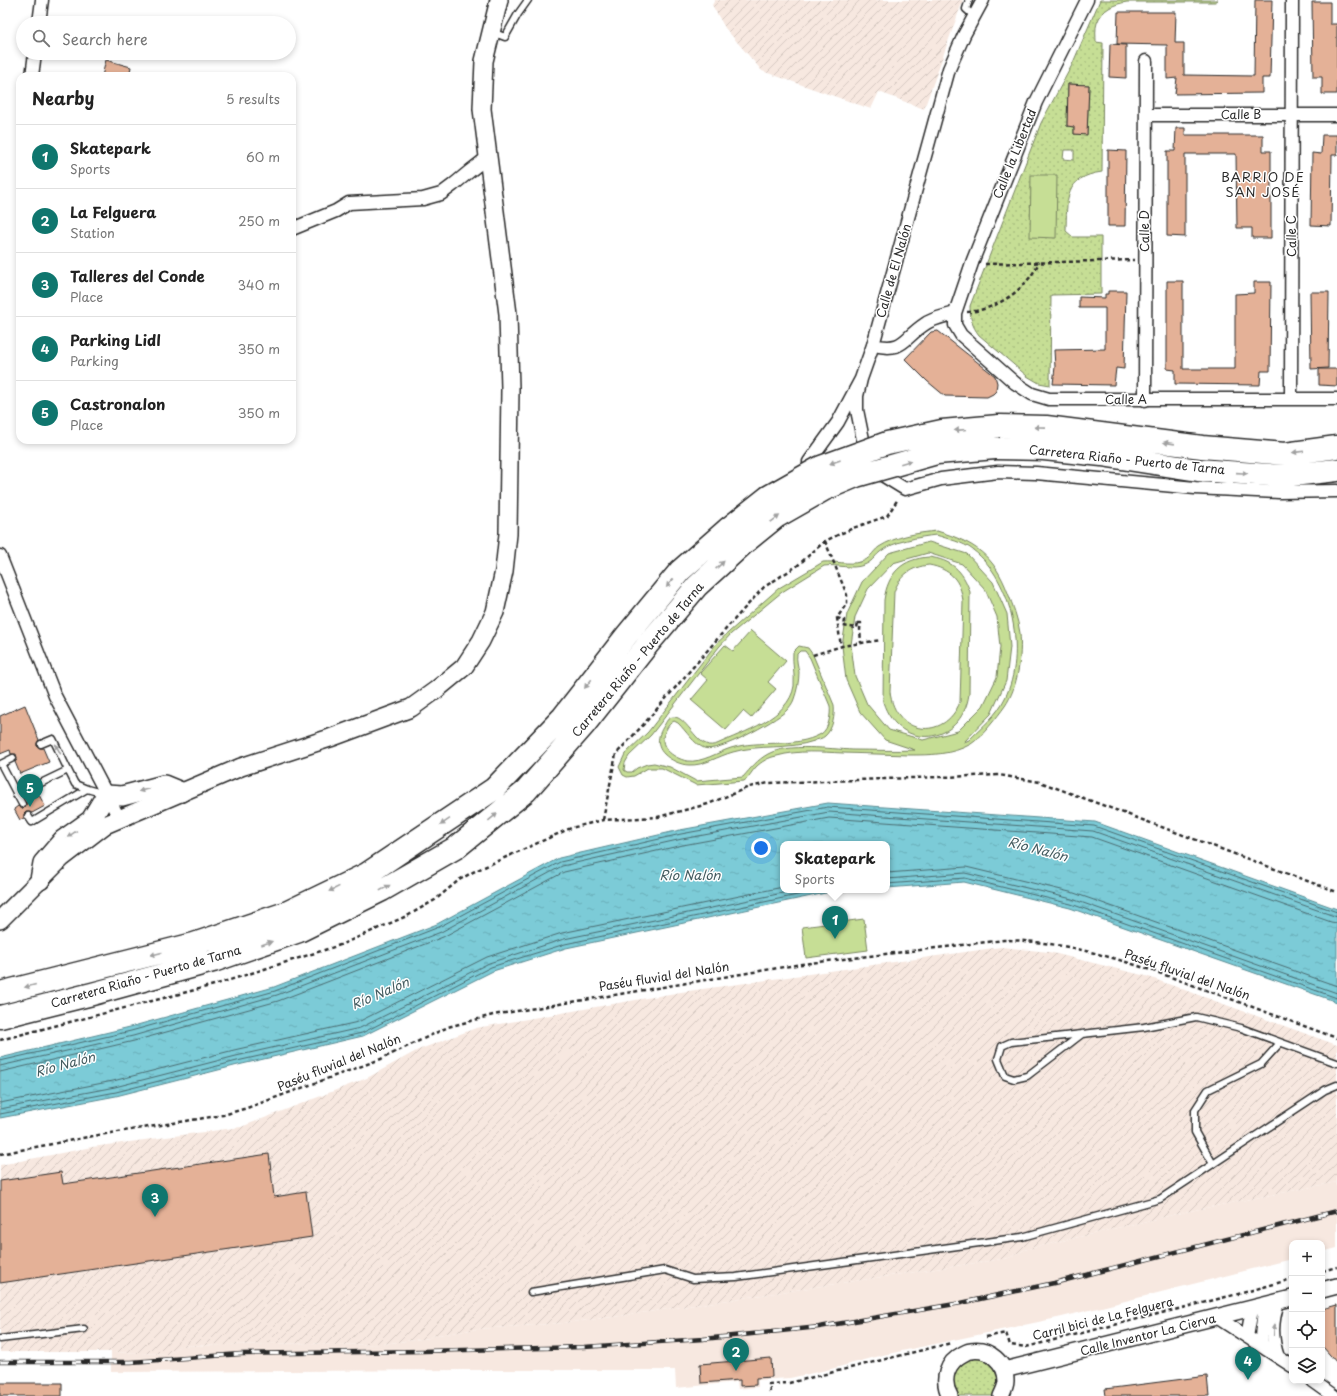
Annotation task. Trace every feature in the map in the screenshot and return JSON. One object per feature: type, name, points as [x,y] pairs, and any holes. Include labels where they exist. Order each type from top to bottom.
[{"type":"highway","name":"Carretera Riaño - Puerto de Tarna","points":[[0,994],[194,944],[286,913],[367,874],[494,789],[564,717],[627,635],[680,571],[728,528],[768,496],[820,467],[887,443],[942,431],[999,426],[1046,427],[1202,447],[1285,454],[1337,447]]},
{"type":"highway","name":"Carretera Riaño - Puerto de Tarna","points":[[0,1017],[213,961],[299,931],[382,890],[457,847],[526,791],[584,725],[648,644],[697,586],[744,543],[776,517],[825,489],[856,476],[937,453],[995,448],[1044,449],[1102,455],[1198,470],[1283,476],[1337,470]]},
{"type":"main road","points":[[0,920],[62,858],[106,825],[119,818],[241,767],[330,738],[411,708],[464,667],[481,641],[495,612],[504,571],[508,534],[510,389],[508,314],[482,109],[484,61],[499,0]]},
{"type":"main road","points":[[40,880],[43,862],[63,840],[91,820],[106,795],[122,796],[164,785],[181,792]]},
{"type":"street","points":[[40,16],[42,0]]},
{"type":"street","name":"Calle de El Nalón","points":[[809,462],[838,422],[861,379],[873,345],[949,69],[964,35],[983,0]]},
{"type":"street","name":"Calle la Libertad","points":[[955,313],[973,260],[1036,102],[1087,0]]},
{"type":"street","name":"Calle C","points":[[1291,400],[1292,0]]},
{"type":"street","points":[[33,72],[34,60]]},
{"type":"street","name":"Calle D","points":[[1145,400],[1146,61]]},
{"type":"street","name":"Calle B","points":[[1146,115],[1337,115]]},
{"type":"street","points":[[296,228],[336,212],[349,203],[423,199],[440,194],[453,186],[488,157]]},
{"type":"street","points":[[873,345],[891,348],[902,344],[926,323],[955,313]]},
{"type":"street","name":"Calle A","points":[[955,313],[956,325],[961,335],[1015,383],[1032,394],[1049,399],[1337,399]]},
{"type":"street","points":[[861,379],[857,396],[857,410],[869,466],[905,489],[941,479],[998,472],[1036,473],[1195,488],[1279,492],[1337,491]]},
{"type":"street","points":[[0,556],[55,696],[119,818]]},
{"type":"street","points":[[1325,1289],[1337,1286]]},
{"type":"street","points":[[1278,1357],[1274,1345],[1273,1333],[1275,1313],[1285,1300]]},
{"type":"street","name":"Calle Inventor La Cierva","points":[[1004,1370],[1218,1318],[1285,1300]]},
{"type":"street","points":[[1257,1307],[1257,1342]]},
{"type":"street","points":[[1218,1318],[1289,1364]]},
{"type":"street","points":[[945,1392],[948,1368],[956,1358],[970,1351],[982,1351],[996,1358],[1004,1370],[1006,1383],[1002,1396]]},
{"type":"street","points":[[1317,1384],[1334,1396]]},
{"type":"lane","points":[[491,32],[505,37],[528,0]]},
{"type":"lane","points":[[969,0],[966,9],[974,16]]},
{"type":"lane","points":[[41,744],[53,739],[75,784],[106,795]]},
{"type":"lane","points":[[13,758],[1,764],[22,804]]},
{"type":"lane","points":[[16,795],[68,770]]},
{"type":"lane","points":[[28,816],[32,822],[87,789]]},
{"type":"lane","points":[[1082,1034],[1027,1076],[1014,1079],[1005,1076],[998,1059],[1002,1046],[1011,1042],[1144,1027],[1196,1017],[1241,1028],[1337,1063]]},
{"type":"lane","points":[[1213,1164],[1195,1132],[1195,1110],[1208,1090],[1260,1064],[1280,1042]]},
{"type":"lane","points":[[531,1292],[665,1270],[692,1279],[736,1277],[1022,1237],[1160,1198],[1325,1090],[1337,1085]]},
{"type":"lane","points":[[0,1339],[84,1329]]},
{"type":"path","points":[[973,260],[981,264],[1145,260]]},
{"type":"path","points":[[955,313],[977,311],[994,305],[1027,282],[1034,273],[1039,262]]},
{"type":"path","points":[[603,820],[616,754],[732,622],[764,587],[797,566],[825,541],[853,528],[887,516],[905,489]]},
{"type":"path","points":[[825,541],[847,595],[847,603],[837,618],[842,647]]},
{"type":"path","points":[[837,618],[844,620],[843,626],[857,628],[858,622],[861,623],[861,643]]},
{"type":"path","points":[[813,655],[842,647],[881,640]]},
{"type":"path","points":[[0,1040],[214,985],[340,945],[409,915],[435,900],[459,880],[473,872],[571,828],[603,820],[658,817],[708,804],[749,787],[769,783],[999,775],[1040,782],[1337,892]]},
{"type":"path","name":"Paséu fluvial del Nalón","points":[[0,1154],[93,1136],[223,1115],[247,1108],[381,1059],[448,1027],[492,1015],[802,964],[1004,940],[1035,942],[1074,949],[1136,964],[1337,1038]]},
{"type":"path","points":[[1325,1270],[1337,1267]]},
{"type":"path","name":"Carril bici de La Felguera","points":[[984,1337],[1006,1333],[1010,1345],[1026,1348],[1289,1280]]},
{"type":"path","points":[[770,1392],[769,1384],[789,1383],[955,1343]]},
{"type":"shaded area","points":[[715,0],[963,0],[924,109],[879,92],[871,109],[762,71],[725,28],[712,5]]},
{"type":"shaded area","points":[[1001,947],[1049,952],[1146,976],[1337,1045],[1337,1182],[1185,1212],[1024,1250],[1009,1258],[621,1316],[564,1323],[478,1329],[431,1336],[430,1338],[382,1344],[331,1345],[311,1343],[180,1346],[168,1354],[111,1352],[0,1352],[0,1165],[92,1147],[241,1127],[367,1078],[418,1050],[476,1028],[681,992]]},
{"type":"shaded area","points":[[1337,1182],[1337,1248],[1325,1251],[1325,1240],[1289,1240],[1289,1260],[1062,1317],[883,1355],[790,1378],[758,1380],[758,1387],[738,1389],[737,1382],[676,1388],[675,1370],[111,1372],[111,1352],[168,1354],[180,1346],[311,1343],[331,1345],[382,1344],[430,1338],[431,1336],[478,1329],[564,1323],[621,1316],[1009,1258],[1024,1250],[1185,1212]]},
{"type":"green space","points":[[1100,0],[1218,0],[1215,2],[1127,2],[1109,8],[1099,18],[1096,30],[1096,42],[1103,43],[1102,172],[1080,179],[1074,185],[1068,200],[1066,231],[1073,237],[1101,237],[1101,294],[1051,295],[1050,385],[1039,383],[1027,376],[979,335],[972,322],[970,306],[1041,123],[1072,65]],"holes":[[[1068,84],[1089,85],[1087,134],[1074,134],[1074,127],[1067,126]],[[1064,150],[1074,150],[1074,160],[1063,159]]]},
{"type":"green space","points":[[1031,175],[1057,175],[1056,238],[1030,237]]},
{"type":"green space","points":[[937,531],[972,545],[989,560],[996,569],[1008,593],[1017,618],[1020,633],[1020,661],[1013,690],[1005,706],[975,741],[964,748],[933,754],[909,755],[810,752],[785,754],[771,757],[763,762],[756,767],[744,781],[696,785],[662,768],[648,768],[634,776],[627,777],[623,775],[619,767],[625,754],[648,732],[716,644],[779,588],[823,562],[860,562],[869,558],[879,547],[892,540],[914,534]],"holes":[[[936,535],[969,547],[987,563],[1007,598],[1012,619],[1015,640],[1015,661],[1012,680],[1005,698],[998,710],[969,740],[964,742],[991,714],[1006,681],[1010,647],[1007,614],[993,582],[967,554],[929,542],[889,553],[862,582],[847,614],[842,646],[846,680],[860,712],[885,740],[915,750],[786,749],[764,756],[754,764],[743,777],[696,781],[670,767],[654,763],[637,768],[632,772],[627,772],[624,770],[625,763],[629,756],[651,735],[719,647],[731,634],[782,592],[824,566],[849,567],[864,565],[885,548],[892,545],[907,540]],[[928,553],[962,564],[985,589],[997,617],[1000,647],[997,677],[983,706],[958,731],[923,740],[889,730],[867,704],[855,676],[851,645],[855,617],[868,589],[893,563]]]},
{"type":"green space","points":[[919,558],[937,558],[955,567],[964,578],[970,592],[969,694],[964,711],[955,724],[943,733],[929,736],[915,735],[902,729],[891,718],[883,702],[884,600],[886,590],[893,575],[898,569],[904,564]],"holes":[[[929,565],[943,569],[953,577],[962,594],[960,702],[953,715],[943,723],[932,728],[921,728],[910,725],[901,717],[894,706],[890,692],[894,592],[899,581],[912,570]]]},
{"type":"green space","points":[[751,631],[786,661],[768,682],[776,689],[751,718],[743,711],[726,730],[691,700],[708,680],[700,673],[725,645],[733,651]]},
{"type":"green space","points":[[799,646],[808,648],[813,655],[834,705],[832,726],[824,737],[804,744],[743,750],[695,765],[686,765],[676,762],[661,751],[659,747],[659,736],[668,719],[674,717],[686,724],[702,742],[707,745],[712,745],[751,729],[774,715],[784,707],[794,686],[793,652]],"holes":[[[800,651],[805,651],[810,658],[830,706],[830,717],[824,732],[811,739],[788,743],[742,745],[704,759],[693,761],[687,761],[676,757],[665,746],[663,736],[668,726],[674,721],[678,723],[697,744],[704,748],[711,749],[746,736],[780,716],[787,710],[793,701],[799,675],[797,654]]]},
{"type":"green space","points":[[864,919],[868,950],[806,958],[802,927]]},
{"type":"green space","points":[[955,1358],[996,1358],[1001,1396],[950,1396]]},
{"type":"water","name":"Río Nalón","points":[[828,803],[1095,822],[1337,909],[1337,1002],[1070,908],[964,882],[890,888],[890,841],[780,841],[780,893],[826,893],[566,948],[493,971],[363,1036],[238,1065],[116,1096],[0,1118],[0,1058],[130,1027],[274,987],[437,924],[559,858],[680,830]]},
{"type":"building","points":[[1255,0],[1272,0],[1270,78],[1262,78],[1262,93],[1175,94],[1177,78],[1167,79],[1167,45],[1117,44],[1118,12],[1176,12],[1175,43],[1184,43],[1184,75],[1254,76]]},
{"type":"building","points":[[1312,2],[1330,2],[1330,24],[1337,24],[1337,94],[1322,94],[1322,77],[1313,77]]},
{"type":"building","points":[[1110,44],[1126,45],[1126,78],[1109,77]]},
{"type":"building","points":[[106,60],[131,67],[130,72],[103,72]]},
{"type":"building","points":[[1068,84],[1089,85],[1087,135],[1074,134],[1074,127],[1067,126]]},
{"type":"building","points":[[1176,128],[1185,128],[1185,135],[1263,135],[1263,151],[1271,151],[1271,238],[1252,238],[1252,228],[1237,228],[1236,154],[1185,154],[1185,237],[1167,236],[1167,151],[1175,151]]},
{"type":"building","points":[[1322,135],[1337,135],[1337,155],[1332,155],[1331,226],[1311,225],[1312,153],[1321,154]]},
{"type":"building","points":[[1108,150],[1126,151],[1125,226],[1108,226]]},
{"type":"building","points":[[1167,281],[1183,281],[1183,369],[1235,369],[1235,294],[1254,293],[1254,282],[1271,282],[1270,371],[1261,371],[1260,385],[1175,384],[1175,370],[1167,369]]},
{"type":"building","points":[[1108,291],[1126,291],[1124,369],[1116,368],[1114,385],[1053,384],[1055,367],[1054,350],[1105,349],[1105,308],[1079,308],[1079,297],[1105,298],[1105,294],[1108,294]]},
{"type":"building","points":[[1310,292],[1329,292],[1328,368],[1311,369]]},
{"type":"building","points":[[938,331],[995,376],[997,383],[996,391],[993,394],[987,397],[945,396],[927,381],[905,359],[931,332]]},
{"type":"building","points":[[1319,369],[1337,369],[1337,386],[1319,385]]},
{"type":"building","points":[[25,705],[39,740],[37,746],[43,748],[49,762],[20,774],[15,762],[17,759],[16,754],[11,754],[10,750],[0,754],[0,716]]},
{"type":"building","points":[[39,795],[45,806],[32,813],[26,812],[24,814],[24,818],[20,820],[14,809],[18,806],[24,808],[26,802]]},
{"type":"building","points":[[269,1154],[274,1197],[306,1192],[312,1237],[0,1283],[0,1181],[61,1172],[63,1184]]},
{"type":"building","points":[[1337,1305],[1337,1363],[1325,1349],[1325,1308]]},
{"type":"building","points":[[771,1358],[772,1377],[756,1378],[756,1385],[740,1386],[740,1380],[701,1383],[700,1364]]},
{"type":"building","points":[[1207,1376],[1209,1396],[1106,1396],[1105,1389]]},
{"type":"building","points":[[0,1383],[62,1383],[62,1396],[0,1396]]},
{"type":"railway","points":[[0,1362],[131,1362],[241,1354],[584,1347],[703,1339],[819,1327],[961,1303],[1054,1283],[1337,1211]]},
{"type":"place","name":"Castronalon","points":[[30,807]]},
{"type":"place","name":"Skatepark","points":[[835,939]]},
{"type":"place","name":"Talleres del Conde","points":[[155,1217]]},
{"type":"place","name":"La Felguera","points":[[736,1371]]},
{"type":"place","name":"Parking Lidl","points":[[1248,1380]]},
{"type":"district","name":"BARRIO DE SAN JOSÉ","points":[[1263,184]]}]
